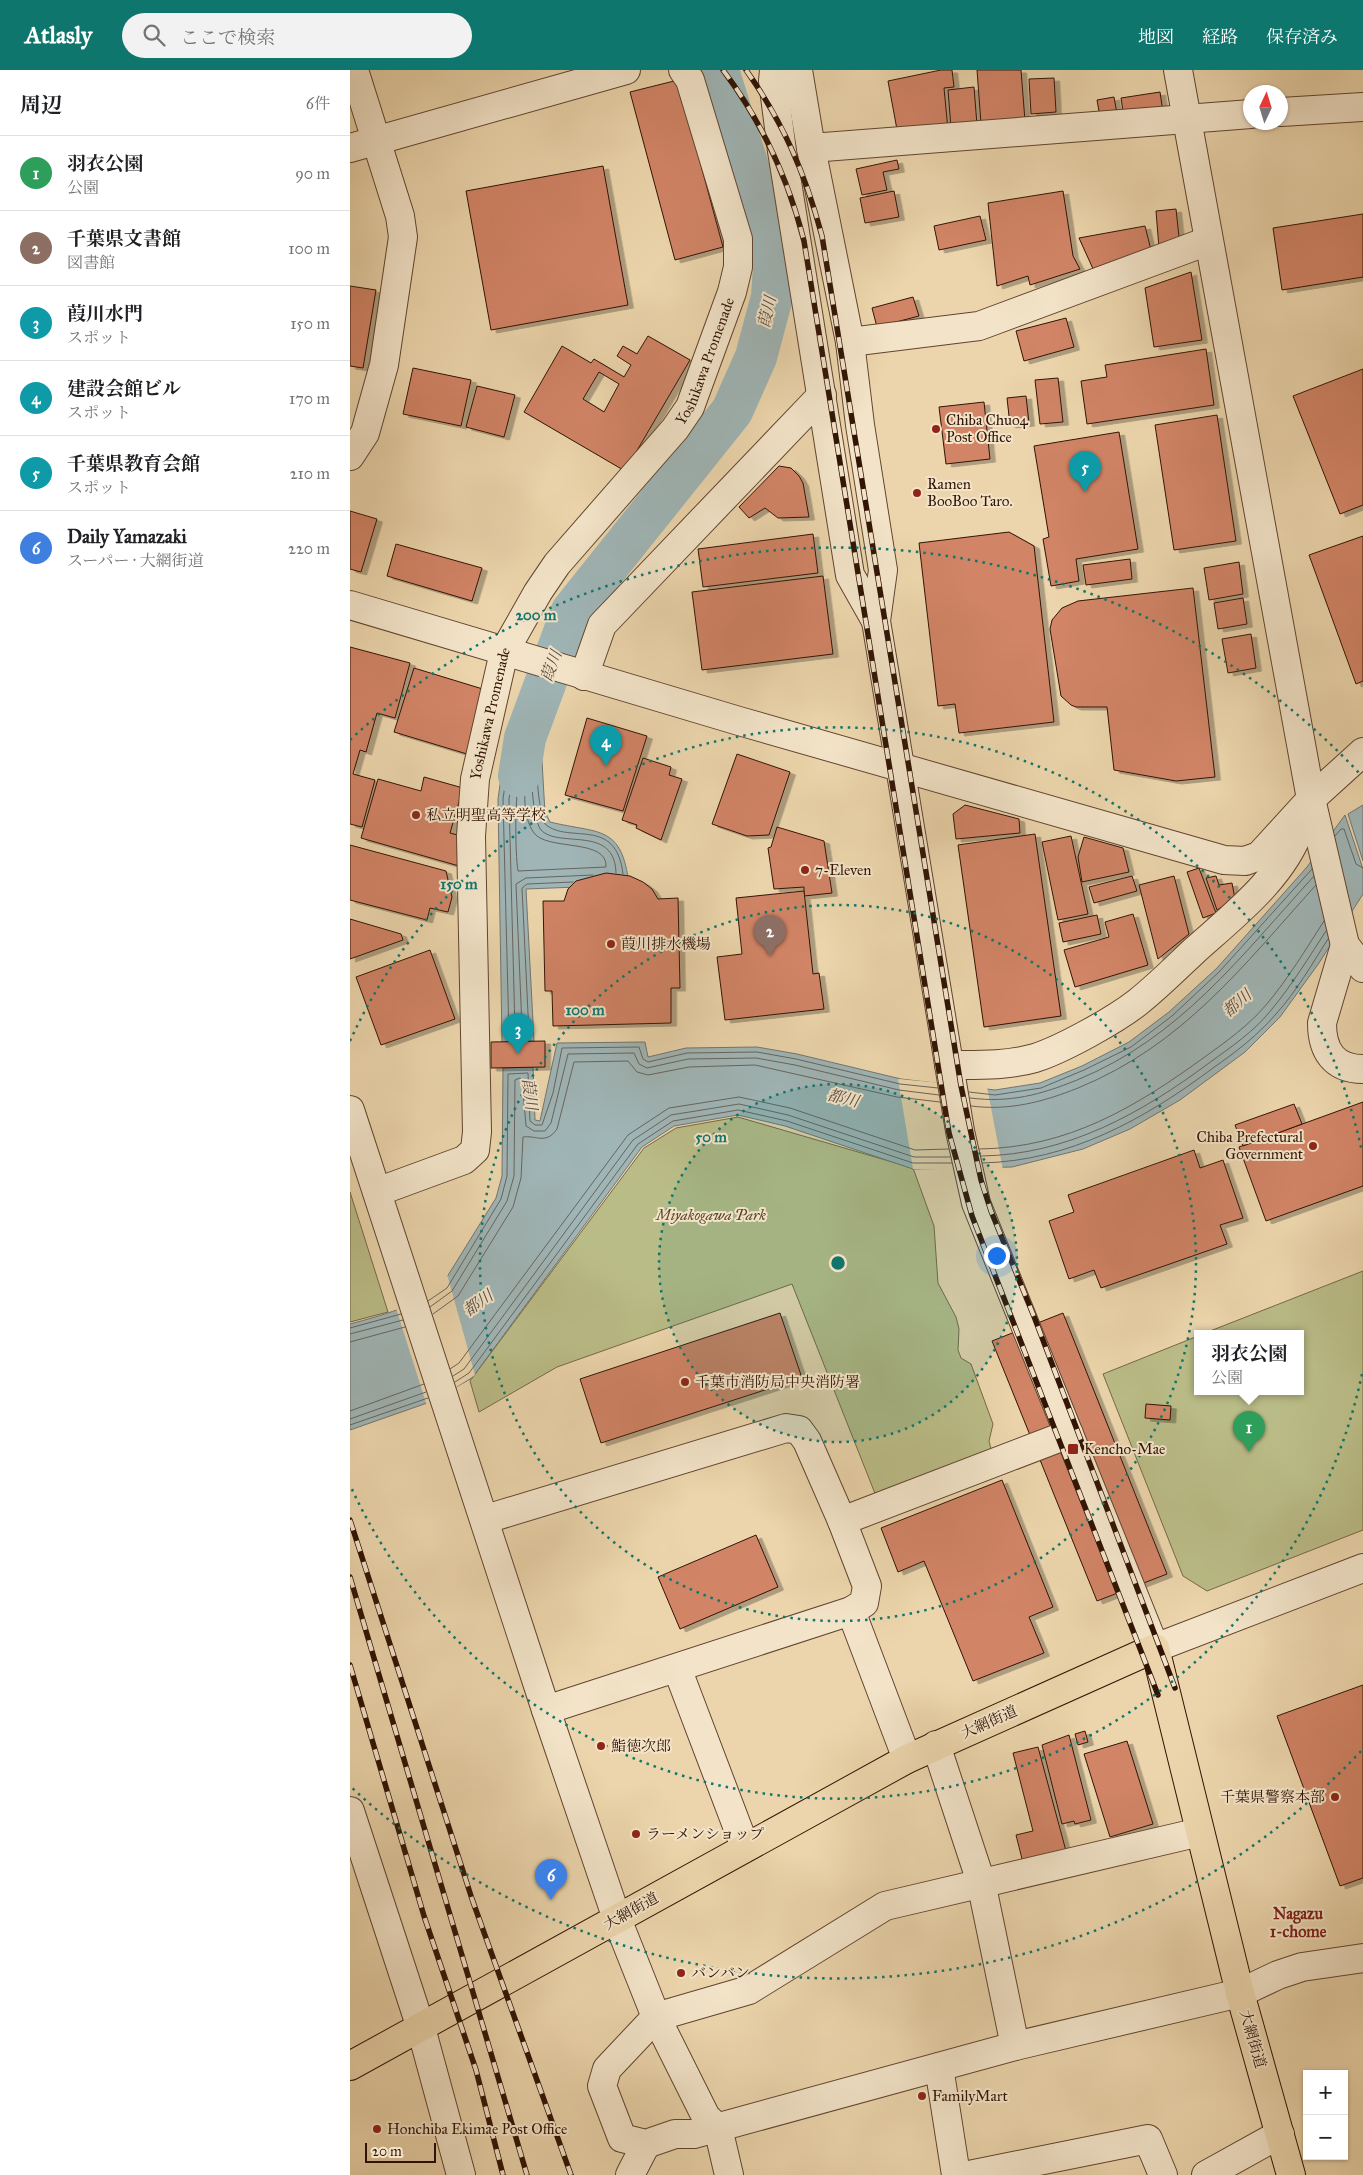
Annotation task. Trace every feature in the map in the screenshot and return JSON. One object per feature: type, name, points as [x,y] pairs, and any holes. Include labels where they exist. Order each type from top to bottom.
[{"type":"main road","name":"大網街道","points":[[350,2066],[744,1847],[907,1759],[1155,1648],[1240,1993],[1291,2175]]},
{"type":"street","points":[[350,456],[365,433],[384,365],[403,237],[400,216],[354,70]]},
{"type":"street","points":[[350,148],[626,70]]},
{"type":"street","name":"Yoshikawa Promenade","points":[[377,1192],[464,1160],[475,1150],[477,1132],[471,836],[475,779],[504,652],[556,564],[674,429],[690,407],[732,292],[738,267],[738,239],[690,80],[683,70]]},
{"type":"street","points":[[774,70],[773,81],[782,151],[850,575],[876,621]]},
{"type":"street","points":[[799,70],[811,148],[850,342],[860,426],[883,570],[876,621],[960,1131],[976,1203],[1155,1648],[1363,1568]]},
{"type":"street","points":[[1178,70],[1311,799],[1345,946],[1363,968]]},
{"type":"street","points":[[1288,111],[1363,106]]},
{"type":"street","points":[[811,148],[1243,114]]},
{"type":"street","points":[[850,342],[978,326],[1208,241]]},
{"type":"street","points":[[575,673],[602,626],[822,395]]},
{"type":"street","points":[[350,605],[532,661],[1224,860],[1245,861],[1259,856],[1311,799],[1363,752]]},
{"type":"street","points":[[949,1065],[1005,1064],[1036,1058],[1074,1041],[1137,1002],[1248,902],[1280,866],[1297,838],[1311,799]]},
{"type":"street","points":[[1345,946],[1322,1023],[1322,1033],[1326,1047],[1338,1065],[1347,1068],[1363,1069]]},
{"type":"street","points":[[350,1110],[486,1519],[546,1710],[617,1919],[656,2017],[706,2117],[718,2128],[729,2175]]},
{"type":"street","points":[[486,1519],[786,1428],[799,1430],[807,1441],[842,1521],[867,1586],[864,1603],[851,1611],[546,1710]]},
{"type":"street","points":[[842,1521],[1069,1434]]},
{"type":"street","points":[[851,1611],[907,1759]]},
{"type":"street","points":[[677,1668],[744,1847]]},
{"type":"street","points":[[936,1745],[981,1882],[1015,2046]]},
{"type":"street","points":[[350,1811],[421,2028],[461,2175]]},
{"type":"street","points":[[1200,1832],[885,1906],[749,1990],[656,2017],[607,2069],[602,2086],[622,2138],[646,2144],[675,2134],[694,2134],[1015,2046],[1240,1993],[1278,1975],[1302,1967],[1363,1958]]},
{"type":"street","points":[[939,2067],[956,2175]]},
{"type":"street","points":[[1206,2175],[1280,2134]]},
{"type":"street","points":[[969,2175],[1148,2139],[1163,2175]]},
{"type":"street","points":[[630,2175],[646,2144]]},
{"type":"green space","name":"Miyakogawa Park","points":[[738,1117],[913,1168],[934,1226],[938,1283],[956,1317],[959,1329],[958,1350],[961,1358],[971,1364],[993,1424],[989,1441],[991,1449],[876,1496],[792,1284],[557,1367],[479,1412],[470,1381],[644,1148],[676,1128]]},
{"type":"green space","points":[[350,1192],[388,1312],[350,1322]]},
{"type":"green space","points":[[1363,1271],[1363,1530],[1207,1591],[1183,1576],[1103,1374],[1194,1338],[1194,1395],[1304,1395],[1304,1330],[1213,1330]]},
{"type":"water","points":[[519,715],[546,723],[541,743],[545,812],[550,822],[595,831],[614,841],[621,851],[626,865],[629,885],[526,889],[534,1041],[502,1042],[498,799],[504,757]]},
{"type":"water","points":[[1363,805],[1363,861],[1348,814]]},
{"type":"water","name":"都川","points":[[1345,815],[1363,869],[1363,894],[1319,963],[1280,1017],[1245,1052],[1180,1100],[1130,1129],[1083,1149],[1012,1167],[913,1169],[785,1126],[738,1115],[674,1126],[642,1147],[472,1378],[430,1402],[350,1430],[350,1324],[410,1305],[442,1285],[496,1198],[502,1176],[503,1068],[533,1067],[535,1120],[540,1121],[557,1043],[645,1042],[648,1057],[686,1048],[757,1047],[797,1054],[901,1079],[995,1090],[1040,1083],[1082,1066],[1129,1042],[1169,1012],[1217,968],[1307,867]]},
{"type":"pier","points":[[898,1079],[987,1087],[1003,1170],[913,1169]]},
{"type":"pier","points":[[447,1274],[475,1375],[427,1406],[396,1308],[429,1293],[441,1283]]},
{"type":"building","points":[[941,70],[952,70],[954,87],[944,88],[948,130],[898,135],[888,81]]},
{"type":"building","points":[[977,70],[1021,70],[1025,121],[981,124]]},
{"type":"building","points":[[1054,78],[1056,112],[1031,114],[1029,79]]},
{"type":"building","points":[[678,80],[723,247],[675,260],[630,92]]},
{"type":"building","points":[[974,87],[977,125],[951,128],[948,90]]},
{"type":"building","points":[[1160,92],[1163,112],[1124,118],[1121,98]]},
{"type":"building","points":[[1114,97],[1117,114],[1100,117],[1097,100]]},
{"type":"building","points":[[897,160],[899,169],[883,172],[887,190],[862,195],[856,169]]},
{"type":"building","points":[[603,166],[628,305],[491,330],[466,191]]},
{"type":"building","points":[[894,191],[899,217],[865,223],[860,198]]},
{"type":"building","points":[[1063,191],[1073,256],[1080,269],[1030,285],[1028,276],[997,286],[988,203]]},
{"type":"building","points":[[1176,209],[1180,246],[1159,248],[1156,211]]},
{"type":"building","points":[[1363,214],[1363,277],[1282,290],[1273,228]]},
{"type":"building","points":[[980,216],[986,240],[939,250],[934,226]]},
{"type":"building","points":[[1145,226],[1151,250],[1094,271],[1079,238]]},
{"type":"building","points":[[1191,272],[1202,340],[1154,347],[1145,288]]},
{"type":"building","points":[[350,286],[376,290],[363,368],[350,366]]},
{"type":"building","points":[[913,297],[919,316],[877,327],[872,308]]},
{"type":"building","points":[[1066,318],[1074,347],[1024,361],[1016,331]]},
{"type":"building","points":[[648,336],[690,360],[625,471],[524,412],[562,346],[591,363],[594,359],[624,377],[631,365],[617,356],[623,346],[637,354]],"holes":[[[599,372],[619,384],[604,412],[583,399]]]},
{"type":"building","points":[[1206,349],[1214,405],[1087,424],[1081,381],[1107,377],[1105,365]]},
{"type":"building","points":[[413,368],[471,380],[461,426],[403,414]]},
{"type":"building","points":[[1363,369],[1363,505],[1340,514],[1293,396]]},
{"type":"building","points":[[1058,378],[1063,422],[1040,424],[1035,380]]},
{"type":"building","points":[[477,386],[515,395],[504,437],[466,427]]},
{"type":"building","points":[[1026,396],[1029,423],[1010,425],[1007,398]]},
{"type":"building","points":[[984,402],[990,459],[946,464],[939,407]]},
{"type":"building","points":[[1217,415],[1236,541],[1174,550],[1155,425]]},
{"type":"building","points":[[1119,432],[1138,549],[1076,559],[1079,581],[1051,586],[1043,539],[1049,537],[1034,446]]},
{"type":"building","points":[[779,466],[791,468],[799,476],[803,483],[809,517],[778,518],[765,508],[749,518],[739,507]]},
{"type":"building","points":[[350,511],[377,519],[361,572],[350,569]]},
{"type":"building","points":[[1009,532],[1034,546],[1054,722],[959,733],[955,704],[938,706],[919,543]]},
{"type":"building","points":[[813,534],[818,573],[703,587],[698,549]]},
{"type":"building","points":[[1363,536],[1363,681],[1356,684],[1309,555]]},
{"type":"building","points":[[396,544],[482,568],[472,601],[387,576]]},
{"type":"building","points":[[1130,559],[1132,579],[1086,585],[1083,565]]},
{"type":"building","points":[[1239,562],[1243,594],[1209,600],[1204,568]]},
{"type":"building","points":[[823,576],[833,654],[702,670],[692,592]]},
{"type":"building","points":[[1193,588],[1215,777],[1176,781],[1114,770],[1107,707],[1076,707],[1061,696],[1050,629],[1052,620],[1062,608],[1078,601]]},
{"type":"building","points":[[1243,598],[1247,624],[1218,629],[1214,603]]},
{"type":"building","points":[[1251,634],[1256,668],[1228,673],[1222,639]]},
{"type":"building","points":[[350,647],[410,663],[395,718],[377,713],[366,752],[360,750],[353,774],[375,780],[362,827],[350,824]]},
{"type":"building","points":[[414,668],[486,690],[467,754],[394,732]]},
{"type":"building","points":[[587,718],[647,736],[623,811],[565,795]]},
{"type":"building","points":[[737,754],[790,772],[769,835],[747,836],[712,824]]},
{"type":"building","points":[[643,758],[671,767],[669,775],[682,779],[661,840],[636,828],[637,825],[622,820]]},
{"type":"building","points":[[424,777],[463,788],[450,833],[461,836],[459,866],[361,838],[378,779],[421,791]]},
{"type":"building","points":[[965,805],[1019,819],[1020,833],[956,839],[953,814]]},
{"type":"building","points":[[777,827],[824,841],[832,893],[804,896],[804,887],[774,889],[768,848],[771,847]]},
{"type":"building","points":[[1035,834],[1061,1016],[984,1027],[958,845]]},
{"type":"building","points":[[1071,836],[1088,914],[1058,920],[1042,842]]},
{"type":"building","points":[[1084,837],[1123,848],[1129,872],[1082,882],[1078,857]]},
{"type":"building","points":[[350,845],[446,871],[452,897],[448,912],[430,908],[427,920],[350,900]]},
{"type":"building","points":[[1199,868],[1216,913],[1203,918],[1187,872]]},
{"type":"building","name":"葭川排水機場","points":[[606,873],[630,876],[643,882],[652,889],[658,899],[678,898],[680,988],[671,988],[671,1023],[553,1026],[552,991],[545,991],[543,901],[564,901],[568,889],[576,881]]},
{"type":"building","points":[[1132,876],[1137,891],[1094,903],[1089,887]]},
{"type":"building","points":[[1174,876],[1189,934],[1158,959],[1139,885]]},
{"type":"building","points":[[1216,876],[1219,885],[1232,883],[1235,899],[1217,910],[1206,878]]},
{"type":"building","points":[[804,891],[813,974],[819,973],[824,1009],[725,1020],[717,957],[742,954],[736,898]]},
{"type":"building","points":[[1133,914],[1148,965],[1075,987],[1064,950],[1109,937],[1105,922]]},
{"type":"building","points":[[1097,915],[1101,934],[1063,942],[1059,923]]},
{"type":"building","points":[[350,919],[401,934],[403,940],[350,959]]},
{"type":"building","points":[[430,950],[455,1019],[381,1045],[356,977]]},
{"type":"building","points":[[545,1041],[545,1067],[491,1068],[491,1042]]},
{"type":"building","points":[[1363,1102],[1363,1186],[1266,1221],[1239,1147]]},
{"type":"building","points":[[1294,1104],[1302,1124],[1243,1146],[1235,1125]]},
{"type":"building","points":[[1194,1150],[1200,1168],[1223,1160],[1243,1218],[1220,1225],[1227,1244],[1101,1288],[1094,1270],[1069,1279],[1049,1221],[1074,1212],[1068,1195]]},
{"type":"building","points":[[780,1313],[802,1378],[601,1443],[580,1379]]},
{"type":"building","points":[[1063,1313],[1167,1574],[1097,1601],[992,1341]]},
{"type":"building","points":[[1146,1404],[1171,1406],[1170,1420],[1145,1418]]},
{"type":"building","points":[[1002,1480],[1053,1607],[1029,1617],[1044,1653],[973,1681],[924,1561],[898,1572],[881,1528]]},
{"type":"building","points":[[756,1535],[778,1587],[680,1629],[658,1577]]},
{"type":"building","name":"千葉県警察本部","points":[[1363,1685],[1363,1878],[1340,1886],[1277,1716]]},
{"type":"building","points":[[1085,1731],[1088,1742],[1078,1745],[1075,1734]]},
{"type":"building","points":[[1069,1735],[1091,1820],[1075,1824],[1074,1821],[1062,1824],[1042,1745]]},
{"type":"building","points":[[1127,1741],[1153,1824],[1110,1837],[1084,1754]]},
{"type":"building","points":[[1038,1747],[1066,1851],[1023,1863],[1016,1835],[1033,1831],[1013,1753]]},
{"type":"waterway","name":"葭川","points":[[519,776],[525,738],[572,611],[732,411],[756,357],[772,297],[774,266],[767,228],[718,70]]},
{"type":"railway","points":[[723,70],[750,110],[772,151],[790,195],[804,241],[949,1133],[972,1216],[1158,1695]]},
{"type":"railway","points":[[746,70],[772,110],[792,150],[801,170],[822,236],[961,1086],[981,1180],[991,1211],[1035,1319],[1175,1688]]},
{"type":"railway","points":[[350,1520],[472,1899],[571,2175]]},
{"type":"railway","points":[[350,1577],[527,2175]]},
{"type":"railway","points":[[350,1665],[424,1916],[476,2070],[503,2175]]},
{"type":"place","name":"Chiba Chuo4 Post Office","points":[[936,429]]},
{"type":"place","name":"千葉県教育会館","points":[[1085,492]]},
{"type":"place","name":"Ramen BooBoo Taro.","points":[[917,493]]},
{"type":"place","name":"建設会館ビル","points":[[606,766]]},
{"type":"place","name":"私立明聖高等学校","points":[[416,815]]},
{"type":"place","name":"7-Eleven","points":[[805,870]]},
{"type":"place","name":"葭川排水機場","points":[[611,944]]},
{"type":"place","name":"千葉県文書館","points":[[770,956]]},
{"type":"place","name":"葭川水門","points":[[518,1054]]},
{"type":"place","name":"Chiba Prefectural Government","points":[[1313,1146]]},
{"type":"place","name":"千葉市消防局中央消防署","points":[[685,1382]]},
{"type":"place","name":"Kencho-Mae","points":[[1073,1449]]},
{"type":"place","name":"羽衣公園","points":[[1249,1452]]},
{"type":"place","name":"鮨徳次郎","points":[[601,1746]]},
{"type":"place","name":"千葉県警察本部","points":[[1335,1797]]},
{"type":"place","name":"ラーメンショップ","points":[[636,1834]]},
{"type":"place","name":"Daily Yamazaki","points":[[551,1900]]},
{"type":"place","name":"バンバン","points":[[681,1973]]},
{"type":"place","name":"FamilyMart","points":[[922,2096]]},
{"type":"place","name":"Honchiba Ekimae Post Office","points":[[377,2129]]},
{"type":"district","name":"Nagazu 1-chome","points":[[1298,1922]]}]
